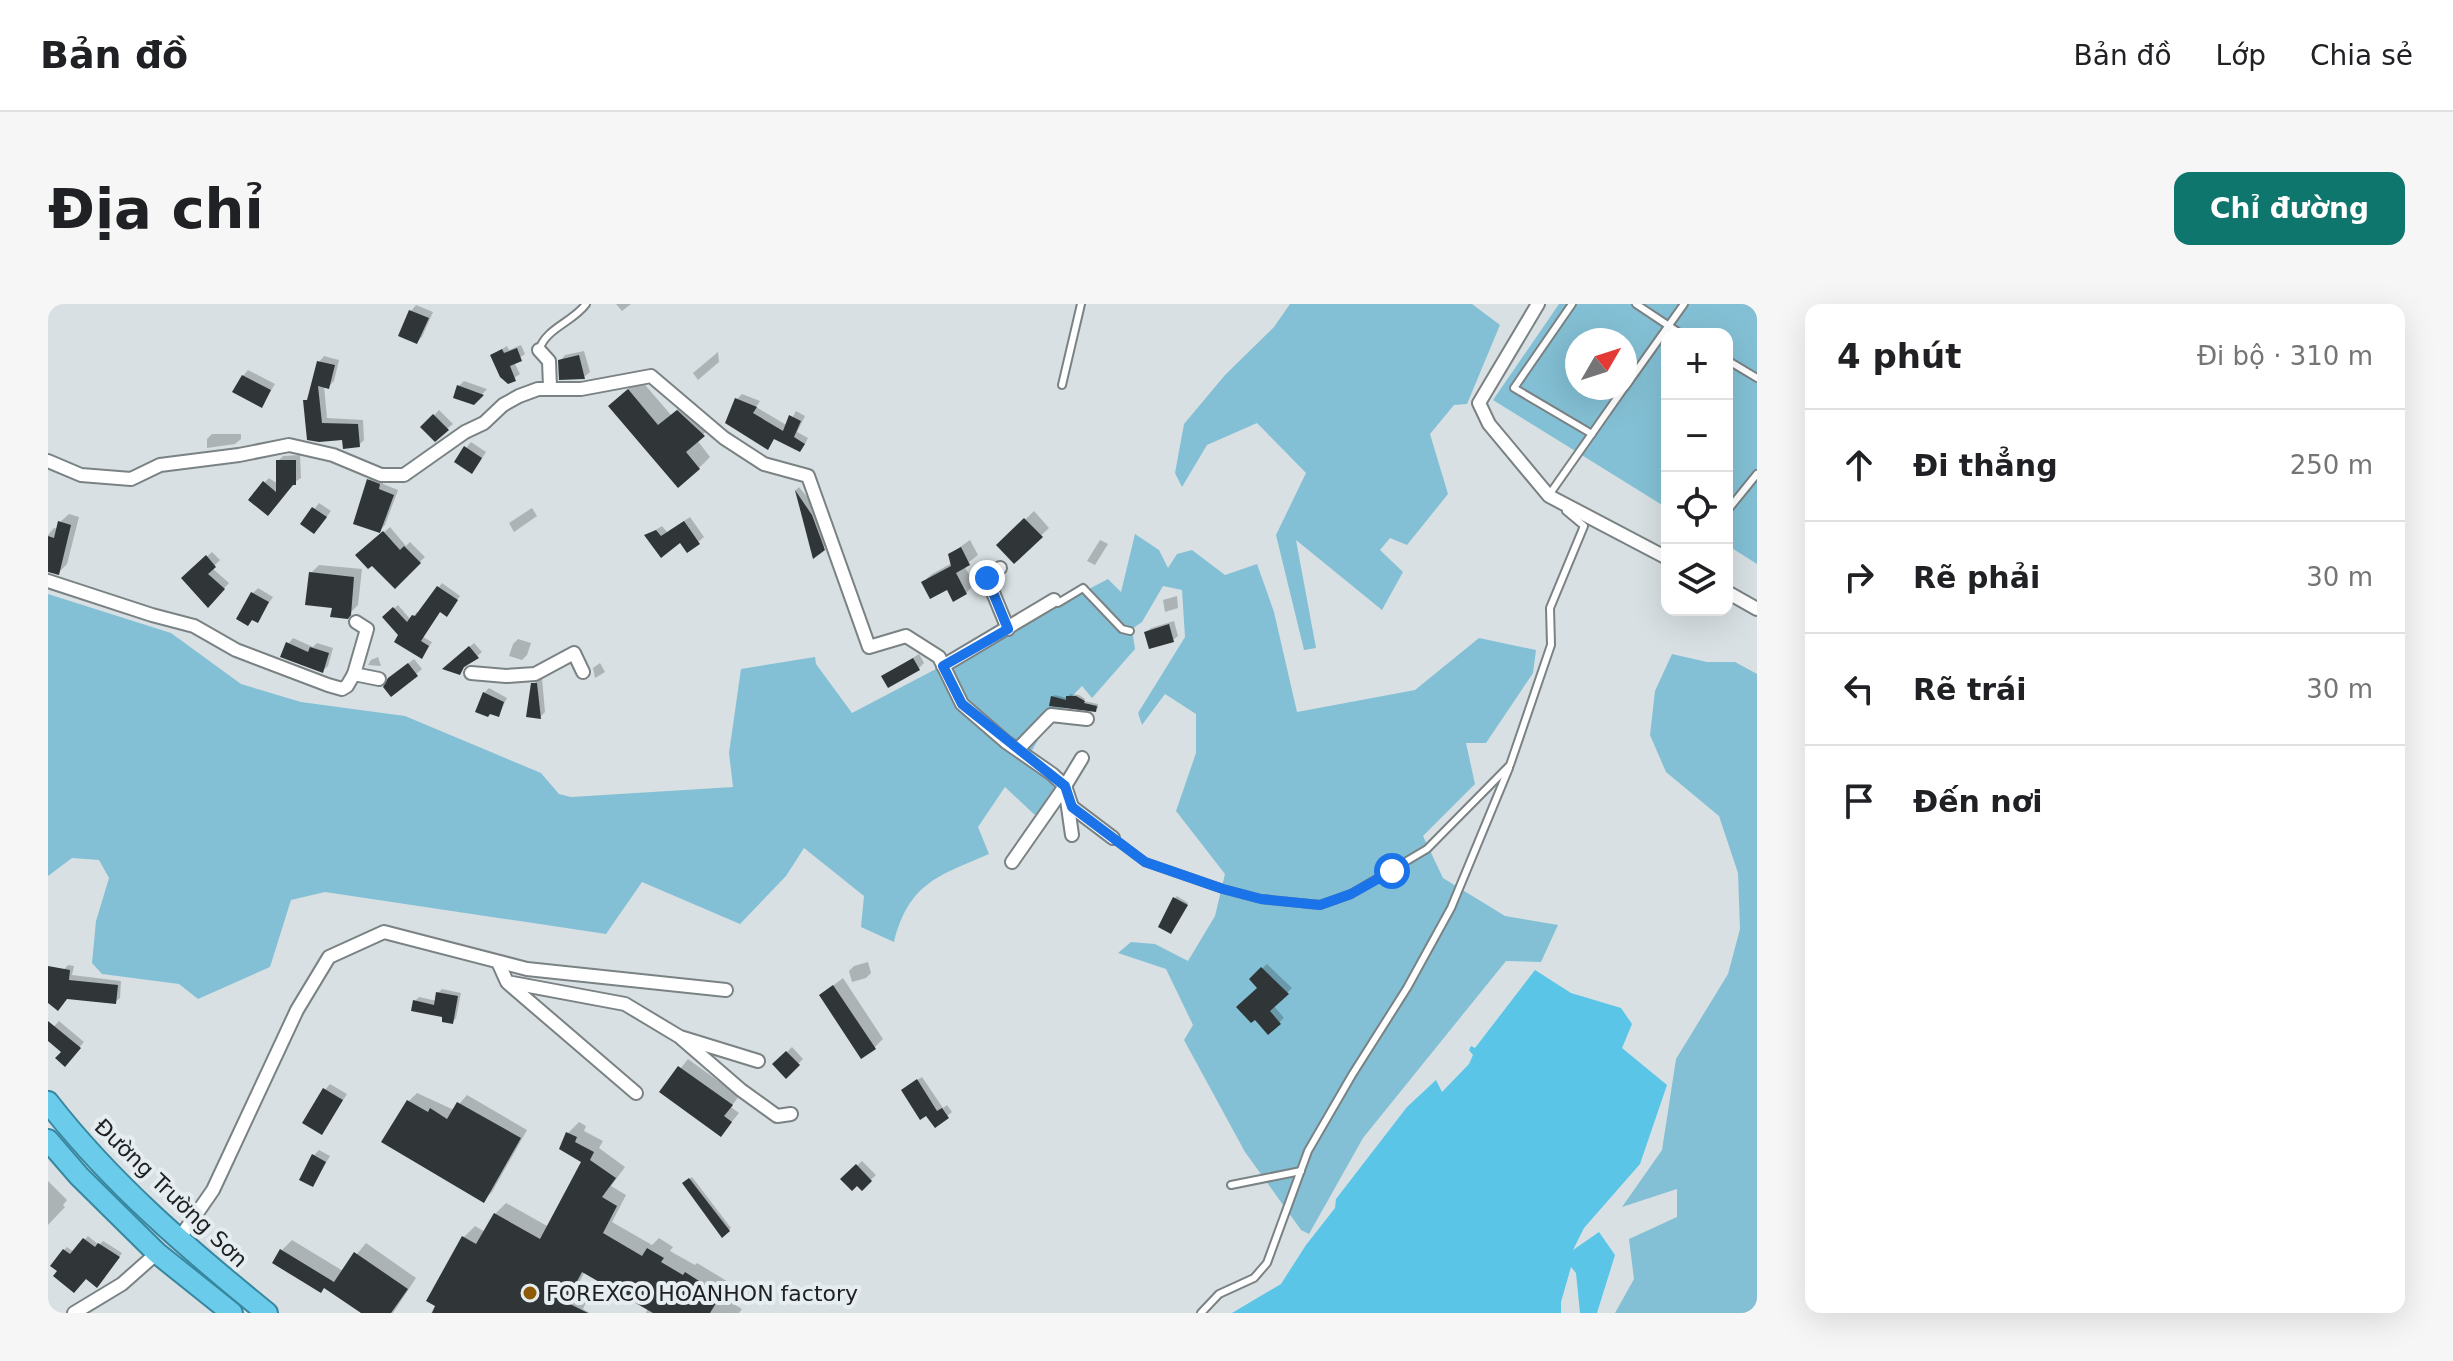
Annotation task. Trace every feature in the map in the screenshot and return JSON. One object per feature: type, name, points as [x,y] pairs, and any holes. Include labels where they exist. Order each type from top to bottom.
[{"type":"highway","name":"Đường Trường Sơn","points":[[48,1102],[96,1158],[179,1239],[267,1313]]},
{"type":"highway","name":"Đường Trường Sơn","points":[[48,1140],[79,1176],[157,1253],[232,1313]]},
{"type":"street","points":[[1538,304],[1479,403],[1489,424],[1549,496],[1661,555]]},
{"type":"street","points":[[539,350],[549,361],[550,387]]},
{"type":"street","points":[[48,461],[81,475],[131,479],[160,465],[289,445],[333,455],[381,475],[404,475],[465,432],[484,423],[503,405],[519,396],[550,387],[581,389],[651,376],[724,438],[764,464],[808,476],[869,647],[906,636],[939,657],[962,704],[1065,786],[1072,807],[1113,838]]},
{"type":"street","points":[[1000,568],[987,578],[1008,629]]},
{"type":"street","points":[[48,581],[194,626],[236,650],[342,689],[354,674],[367,629],[356,622]]},
{"type":"street","points":[[1733,595],[1757,609]]},
{"type":"street","points":[[943,666],[1054,600]]},
{"type":"street","points":[[471,673],[506,676],[535,674],[574,653],[583,672]]},
{"type":"street","points":[[354,674],[379,679]]},
{"type":"street","points":[[1019,748],[1051,715],[1087,719]]},
{"type":"street","points":[[1012,862],[1082,758]]},
{"type":"street","points":[[1065,786],[1072,835]]},
{"type":"street","points":[[179,1239],[213,1190],[297,1010],[329,957],[384,932],[527,969],[726,990]]},
{"type":"street","points":[[498,962],[507,982],[636,1093]]},
{"type":"street","points":[[507,982],[625,1004],[680,1037],[777,1116],[791,1114]]},
{"type":"street","points":[[680,1037],[758,1061]]},
{"type":"street","points":[[74,1313],[122,1284],[157,1253]]},
{"type":"lane","points":[[539,350],[543,338],[580,312],[586,304]]},
{"type":"lane","points":[[1062,385],[1081,304]]},
{"type":"lane","points":[[1572,304],[1514,388],[1592,434]]},
{"type":"lane","points":[[1636,304],[1671,328]]},
{"type":"lane","points":[[1637,371],[1684,304]]},
{"type":"lane","points":[[1733,364],[1757,378]]},
{"type":"lane","points":[[1201,1313],[1219,1294],[1254,1278],[1267,1263],[1308,1151],[1407,988],[1451,908],[1510,765],[1551,645],[1550,608],[1584,526],[1549,496],[1616,400]]},
{"type":"lane","points":[[1733,504],[1757,474]]},
{"type":"lane","points":[[1054,600],[1058,603],[1083,588],[1122,629],[1130,631]]},
{"type":"lane","points":[[1113,838],[1145,862],[1223,889],[1261,899],[1320,905],[1351,894],[1427,849],[1510,765]]},
{"type":"lane","points":[[1231,1185],[1301,1171]]},
{"type":"shaded area","points":[[1290,304],[1472,304],[1500,325],[1467,404],[1454,405],[1430,434],[1448,494],[1407,545],[1390,538],[1380,550],[1403,572],[1382,610],[1296,540],[1316,648],[1304,650],[1276,535],[1306,473],[1257,423],[1207,445],[1182,487],[1175,473],[1184,424],[1225,375],[1274,327]]},
{"type":"shaded area","points":[[1559,304],[1757,304],[1757,564],[1733,549],[1733,328],[1661,328],[1661,504],[1493,400]]},
{"type":"shaded area","points":[[1135,534],[1159,550],[1168,568],[1177,554],[1192,550],[1225,575],[1257,564],[1274,612],[1297,712],[1415,690],[1479,638],[1536,650],[1533,673],[1486,743],[1466,743],[1475,784],[1423,836],[1443,878],[1505,916],[1558,925],[1541,962],[1506,961],[1363,1138],[1309,1234],[1301,1230],[1245,1152],[1184,1040],[1193,1025],[1166,969],[1118,953],[1131,942],[1155,944],[1188,961],[1215,916],[1225,874],[1176,811],[1196,753],[1196,714],[1165,694],[1142,725],[1138,713],[1185,637],[1182,590],[1163,586],[1142,622],[1132,629],[1135,649],[1092,698],[1082,686],[1049,720],[1029,756],[1065,787],[1038,818],[1005,787],[978,827],[989,854],[940,876],[917,894],[900,922],[894,942],[861,927],[864,896],[804,848],[786,876],[740,924],[642,882],[606,934],[325,892],[291,900],[270,967],[198,999],[179,984],[102,974],[92,963],[96,921],[109,878],[99,860],[72,858],[48,876],[48,594],[171,633],[241,684],[301,702],[405,716],[541,773],[559,794],[571,797],[733,787],[729,753],[741,669],[815,657],[816,664],[852,713],[1108,579],[1121,592]]},
{"type":"shaded area","points":[[1672,654],[1707,662],[1735,662],[1757,674],[1757,1313],[1615,1313],[1634,1279],[1629,1239],[1677,1217],[1677,1189],[1622,1207],[1662,1150],[1676,1059],[1728,974],[1740,929],[1738,873],[1719,816],[1666,772],[1650,735],[1655,691]]},
{"type":"shaded area","points":[[1535,970],[1571,993],[1621,1008],[1632,1024],[1622,1048],[1667,1085],[1640,1164],[1584,1228],[1573,1250],[1599,1232],[1615,1255],[1597,1313],[1580,1313],[1576,1273],[1571,1267],[1561,1313],[1232,1313],[1281,1284],[1335,1208],[1336,1199],[1407,1107],[1436,1080],[1442,1092],[1469,1064],[1473,1055],[1469,1050],[1471,1046],[1475,1048]]},
{"type":"building","points":[[409,310],[429,318],[417,344],[398,336]]},
{"type":"building","points":[[517,348],[522,361],[510,366],[516,381],[508,384],[500,377],[490,355],[502,349],[504,353]]},
{"type":"building","points":[[579,355],[585,379],[559,380],[558,360]]},
{"type":"building","points":[[317,361],[335,365],[329,389],[318,386],[322,423],[358,424],[360,447],[343,449],[342,440],[307,440],[303,400],[307,400]]},
{"type":"building","points":[[242,375],[271,390],[262,408],[232,392]]},
{"type":"building","points":[[457,385],[484,395],[474,405],[453,398]]},
{"type":"building","points":[[628,389],[658,425],[677,410],[705,436],[686,452],[700,469],[678,488],[608,406]]},
{"type":"building","points":[[735,398],[757,407],[753,413],[783,431],[789,415],[801,421],[794,437],[805,444],[800,452],[774,439],[768,450],[725,423]]},
{"type":"building","points":[[433,414],[449,430],[435,442],[420,427]]},
{"type":"building","points":[[464,446],[482,458],[472,474],[454,462]]},
{"type":"building","points":[[276,460],[296,460],[296,485],[268,516],[248,500],[263,481],[276,492]]},
{"type":"building","points":[[367,479],[380,484],[379,489],[394,495],[380,533],[353,524]]},
{"type":"building","points":[[795,490],[812,515],[825,550],[813,559]]},
{"type":"building","points":[[312,507],[327,517],[314,534],[300,524]]},
{"type":"building","points":[[1024,518],[1043,537],[1014,564],[996,545]]},
{"type":"building","points":[[58,521],[71,525],[59,575],[48,572],[48,536],[54,538]]},
{"type":"building","points":[[684,521],[700,544],[687,553],[680,543],[661,558],[644,535],[656,530],[661,536]]},
{"type":"building","points":[[383,531],[400,550],[404,546],[421,563],[395,589],[372,566],[368,569],[355,555]]},
{"type":"building","points":[[961,547],[970,565],[956,573],[967,594],[953,602],[947,590],[930,599],[921,582],[951,566],[948,554]]},
{"type":"building","points":[[206,555],[216,567],[208,574],[225,589],[208,608],[181,578]]},
{"type":"building","points":[[309,572],[354,577],[351,615],[348,619],[330,617],[332,608],[305,605]]},
{"type":"building","points":[[437,586],[458,600],[447,617],[440,612],[421,641],[429,646],[422,659],[394,642],[398,635],[382,617],[393,607],[407,622]]},
{"type":"building","points":[[251,592],[269,602],[258,623],[252,620],[248,626],[236,619]]},
{"type":"building","points":[[1169,624],[1174,642],[1149,649],[1144,632]]},
{"type":"building","points":[[286,642],[308,652],[310,647],[329,653],[323,673],[280,657]]},
{"type":"building","points":[[469,646],[479,658],[464,667],[460,675],[442,669]]},
{"type":"building","points":[[913,658],[920,670],[888,688],[881,676]]},
{"type":"building","points":[[408,663],[418,676],[391,697],[383,687],[388,678]]},
{"type":"building","points":[[531,683],[537,683],[541,719],[526,717]]},
{"type":"building","points":[[483,692],[504,702],[499,717],[475,712]]},
{"type":"building","points":[[1051,696],[1066,700],[1066,696],[1076,696],[1084,703],[1097,706],[1096,712],[1049,706]]},
{"type":"building","points":[[1173,897],[1188,905],[1171,934],[1158,927]]},
{"type":"building","points":[[48,966],[70,970],[69,980],[118,985],[116,1004],[67,999],[58,1011],[48,1003]]},
{"type":"building","points":[[1261,967],[1289,994],[1270,1011],[1281,1024],[1268,1035],[1255,1020],[1251,1023],[1236,1007],[1257,988],[1249,979]]},
{"type":"building","points":[[833,985],[876,1049],[861,1059],[819,995]]},
{"type":"building","points":[[436,992],[458,996],[453,1024],[442,1022],[442,1017],[411,1011],[413,1000],[434,1005]]},
{"type":"building","points":[[48,1021],[81,1048],[65,1067],[55,1058],[61,1052],[48,1041]]},
{"type":"building","points":[[786,1051],[800,1065],[786,1079],[772,1064]]},
{"type":"building","points":[[678,1066],[733,1105],[724,1116],[732,1122],[721,1137],[659,1092]]},
{"type":"building","points":[[917,1079],[937,1111],[942,1108],[949,1118],[935,1128],[926,1116],[920,1120],[901,1090]]},
{"type":"building","points":[[323,1088],[343,1100],[322,1135],[302,1123]]},
{"type":"building","points":[[407,1100],[428,1112],[430,1108],[447,1119],[457,1102],[521,1138],[484,1203],[381,1142]]},
{"type":"building","points":[[566,1132],[577,1137],[575,1142],[594,1152],[590,1160],[616,1178],[602,1197],[617,1206],[603,1233],[642,1256],[647,1248],[664,1258],[661,1262],[683,1275],[685,1272],[721,1295],[710,1313],[653,1313],[582,1272],[566,1302],[588,1313],[432,1313],[435,1306],[426,1301],[462,1236],[476,1244],[494,1213],[540,1239],[581,1162],[559,1149]]},
{"type":"building","points":[[312,1154],[326,1162],[313,1187],[299,1180]]},
{"type":"building","points":[[856,1164],[872,1181],[862,1191],[857,1186],[852,1191],[840,1179]]},
{"type":"building","points":[[689,1178],[730,1231],[722,1238],[682,1183]]},
{"type":"building","points":[[83,1238],[95,1247],[98,1243],[120,1257],[97,1288],[86,1279],[74,1293],[53,1276],[57,1271],[50,1266],[63,1249],[70,1254]]},
{"type":"building","points":[[280,1249],[334,1282],[354,1252],[408,1289],[391,1313],[361,1313],[324,1288],[321,1293],[272,1263]]},
{"type":"place","name":"FOREXCO HOANHON factory","points":[[530,1293]]},
{"type":"route","points":[[987,578],[1008,629],[943,666],[962,704],[1006,742],[1019,748],[1052,774],[1065,786],[1072,807],[1127,850],[1145,862],[1223,889],[1261,899],[1304,904],[1333,902],[1392,871]]}]
